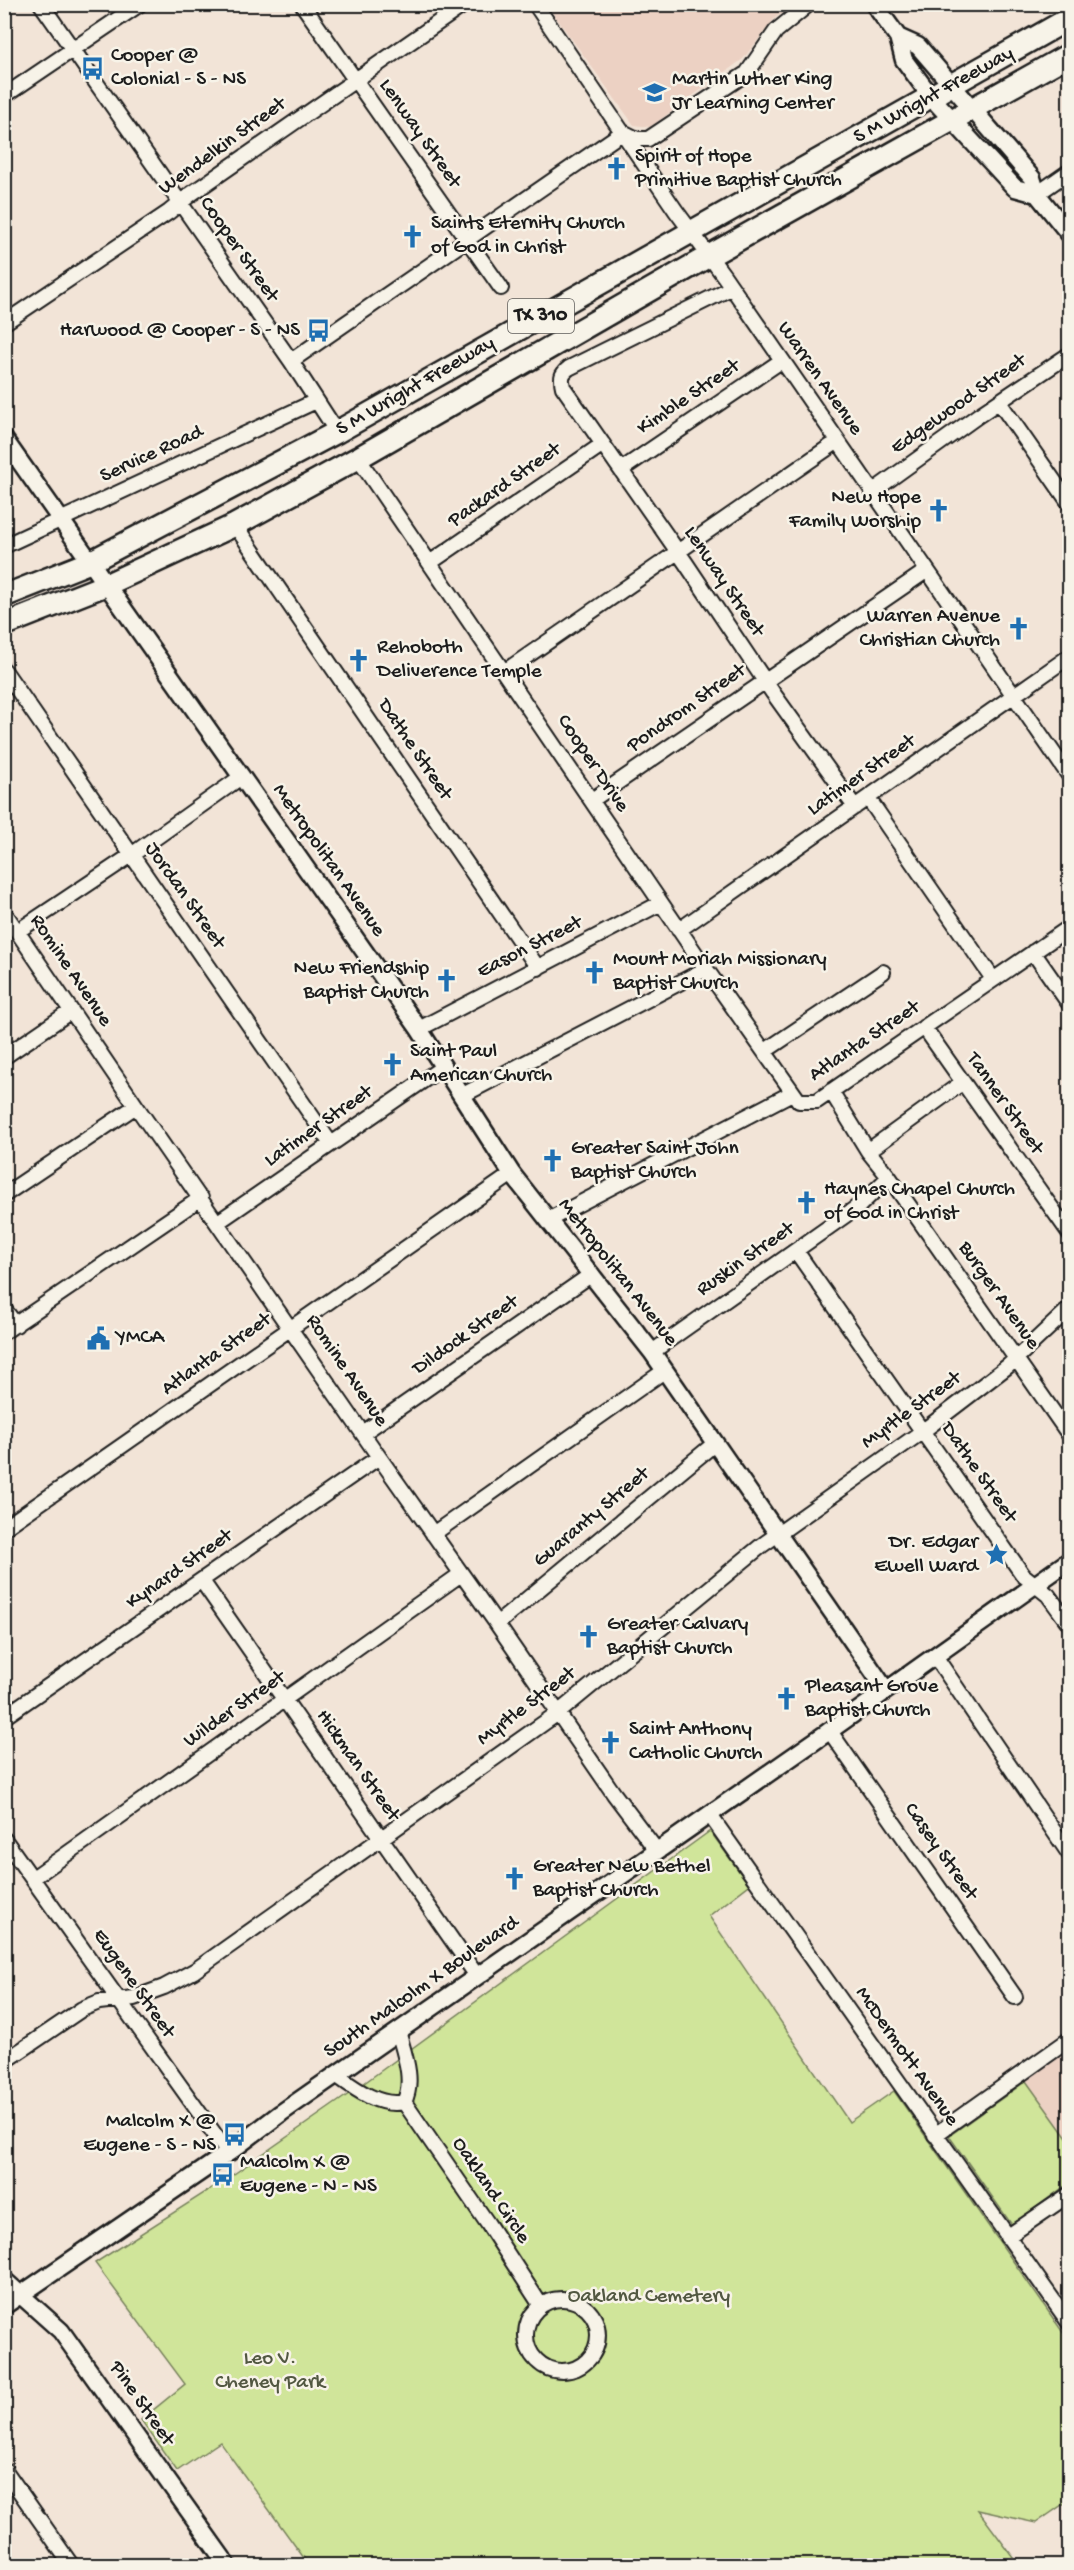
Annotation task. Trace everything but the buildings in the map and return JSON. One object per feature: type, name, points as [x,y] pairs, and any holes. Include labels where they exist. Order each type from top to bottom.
[{"type":"main road","name":"S M Wright Freeway","points":[[4,596],[90,561],[337,432],[1070,18]]},
{"type":"main road","name":"S M Wright Freeway","points":[[4,625],[108,584],[235,525],[358,458],[951,118],[1070,54]]},
{"type":"street","name":"Cooper Street","points":[[41,4],[291,361],[337,432]]},
{"type":"street","points":[[4,96],[140,4]]},
{"type":"street","name":"Lenway Street","points":[[302,4],[501,288]]},
{"type":"street","name":"Wendelkin Street","points":[[4,323],[465,4]]},
{"type":"street","name":"Warren Avenue","points":[[535,4],[1070,777]]},
{"type":"street","points":[[291,361],[466,238],[623,132],[637,139],[648,139],[747,73],[776,31],[809,4]]},
{"type":"street","points":[[874,4],[898,37],[904,60],[932,98],[1015,188],[1037,194]]},
{"type":"street","points":[[898,37],[918,46],[953,86],[1032,178],[1037,194],[1070,235]]},
{"type":"street","points":[[1037,194],[1070,171]]},
{"type":"street","name":"Lenway Street","points":[[731,288],[569,368],[563,372],[561,379],[563,387],[765,681],[855,807]]},
{"type":"street","name":"Edgewood Street","points":[[872,492],[1070,354]]},
{"type":"street","name":"Kimble Street","points":[[621,470],[781,361]]},
{"type":"street","name":"Service Road","points":[[4,546],[316,401]]},
{"type":"street","points":[[999,402],[1070,504]]},
{"type":"street","name":"Metropolitan Avenue","points":[[4,439],[419,1029],[512,1174],[652,1352],[886,1690]]},
{"type":"street","points":[[504,672],[838,441]]},
{"type":"street","name":"Packard Street","points":[[431,562],[603,444]]},
{"type":"street","name":"Cooper Drive","points":[[358,458],[792,1093]]},
{"type":"street","name":"Dathe Street","points":[[235,525],[538,968]]},
{"type":"street","name":"Pondrom Street","points":[[592,800],[926,571]]},
{"type":"street","name":"Latimer Street","points":[[680,930],[1070,656]]},
{"type":"street","name":"Jordan Street","points":[[4,670],[130,856],[331,1144]]},
{"type":"street","points":[[18,931],[130,856],[241,777]]},
{"type":"street","points":[[868,798],[993,980]]},
{"type":"street","name":"Eason Street","points":[[419,1029],[661,903]]},
{"type":"street","name":"Romine Avenue","points":[[4,912],[379,1457],[614,1794],[657,1851]]},
{"type":"street","name":"Atlanta Street","points":[[548,1220],[792,1093],[799,1101],[806,1103],[817,1101],[1070,927]]},
{"type":"street","points":[[1033,952],[1070,1005]]},
{"type":"street","points":[[463,1095],[706,969]]},
{"type":"street","points":[[765,1051],[883,972]]},
{"type":"street","points":[[4,1057],[71,1011]]},
{"type":"street","name":"Tanner Street","points":[[924,1027],[1070,1234]]},
{"type":"street","name":"Latimer Street","points":[[218,1222],[443,1067]]},
{"type":"street","points":[[868,1151],[963,1082]]},
{"type":"street","name":"Burger Avenue","points":[[831,1091],[868,1151],[889,1177],[1070,1436]]},
{"type":"street","points":[[4,1195],[136,1106]]},
{"type":"street","name":"Atlanta Street","points":[[4,1528],[512,1174]]},
{"type":"street","name":"Ruskin Street","points":[[652,1352],[860,1205],[889,1177]]},
{"type":"street","points":[[4,1309],[10,1329],[201,1197]]},
{"type":"street","name":"Dathe Street","points":[[796,1251],[1023,1575],[1048,1595],[1070,1625]]},
{"type":"street","name":"Dildock Street","points":[[363,1433],[592,1274]]},
{"type":"street","name":"Myrtle Street","points":[[4,2062],[82,2009],[117,1999],[134,1998],[164,1987],[194,1971],[558,1713],[776,1534],[923,1431],[1016,1358],[1070,1308]]},
{"type":"street","points":[[433,1534],[664,1371]]},
{"type":"street","name":"Guaranty Street","points":[[497,1624],[714,1444]]},
{"type":"street","name":"Kynard Street","points":[[4,1717],[379,1457]]},
{"type":"street","name":"South Malcolm X Boulevard","points":[[4,2306],[228,2153],[398,2031],[1070,1560]]},
{"type":"street","name":"Wilder Street","points":[[33,1878],[461,1574]]},
{"type":"street","name":"Hickman Street","points":[[202,1581],[477,1976]]},
{"type":"street","points":[[935,1656],[1070,1855]]},
{"type":"street","name":"Casey Street","points":[[829,1730],[1015,1997]]},
{"type":"street","name":"McDermott Avenue","points":[[709,1814],[1006,2237],[1070,2324]]},
{"type":"street","name":"Eugene Street","points":[[4,1839],[228,2153]]},
{"type":"street","points":[[336,2075],[356,2089],[376,2098],[390,2103],[404,2102],[409,2088],[398,2031]]},
{"type":"street","points":[[935,2135],[1070,2039]]},
{"type":"street","name":"Oakland Circle","points":[[404,2102],[540,2304]]},
{"type":"street","points":[[1006,2237],[1070,2194]]},
{"type":"street","name":"Pine Street","points":[[4,2280],[61,2331],[228,2565]]},
{"type":"street","points":[[565,2298],[582,2304],[591,2312],[596,2323],[598,2337],[594,2351],[584,2364],[563,2371],[548,2368],[536,2361],[530,2353],[525,2340],[527,2323],[540,2304],[565,2298]]},
{"type":"street","points":[[4,2469],[72,2565]]},
{"type":"shaded area","name":"Martin Luther King Jr Learning Center","points":[[547,5],[794,5],[775,18],[743,59],[650,127],[634,125]]},
{"type":"shaded area","points":[[1069,2050],[1069,2141],[1026,2081]]},
{"type":"green space","name":"Oakland Cemetery","points":[[710,1831],[749,1885],[709,1916],[849,2122],[894,2091],[1069,2341],[1069,2500],[1036,2523],[978,2510],[1019,2565],[309,2565],[220,2442],[177,2471],[141,2420],[185,2384],[95,2263],[234,2174],[356,2089]]},
{"type":"green space","points":[[1026,2081],[1069,2141],[1069,2183],[1012,2225],[949,2136]]},
{"type":"place","name":"Cooper @ Colonial - S - NS","points":[[93,68]]},
{"type":"place","name":"Martin Luther King Jr Learning Center","points":[[654,92]]},
{"type":"place","name":"Spirit of Hope Primitive Baptist Church","points":[[617,169]]},
{"type":"place","name":"Saints Eternity Church of God in Christ","points":[[413,236]]},
{"type":"place","name":"Harwood @ Cooper - S - NS","points":[[318,331]]},
{"type":"place","name":"New Hope Family Worship","points":[[939,510]]},
{"type":"place","name":"Warren Avenue Christian Church","points":[[1018,629]]},
{"type":"place","name":"Rehoboth Deliverence Temple","points":[[359,660]]},
{"type":"place","name":"Mount Moriah Missionary Baptist Church","points":[[595,972]]},
{"type":"place","name":"New Friendship Baptist Church","points":[[447,981]]},
{"type":"place","name":"Saint Paul American Church","points":[[392,1064]]},
{"type":"place","name":"Greater Saint John Baptist Church","points":[[553,1161]]},
{"type":"place","name":"Haynes Chapel Church of God in Christ","points":[[806,1202]]},
{"type":"place","name":"YMCA","points":[[98,1338]]},
{"type":"place","name":"Dr. Edgar Ewell Ward","points":[[996,1555]]},
{"type":"place","name":"Greater Calvary Baptist Church","points":[[589,1637]]},
{"type":"place","name":"Pleasant Grove Baptist Church","points":[[787,1699]]},
{"type":"place","name":"Saint Anthony Catholic Church","points":[[611,1742]]},
{"type":"place","name":"Greater New Bethel Baptist Church","points":[[515,1879]]},
{"type":"place","name":"Malcolm X @ Eugene - S - NS","points":[[234,2134]]},
{"type":"place","name":"Malcolm X @ Eugene - N - NS","points":[[222,2175]]},
{"type":"park label","name":"Leo V. Cheney Park","points":[[270,2371]]}]
